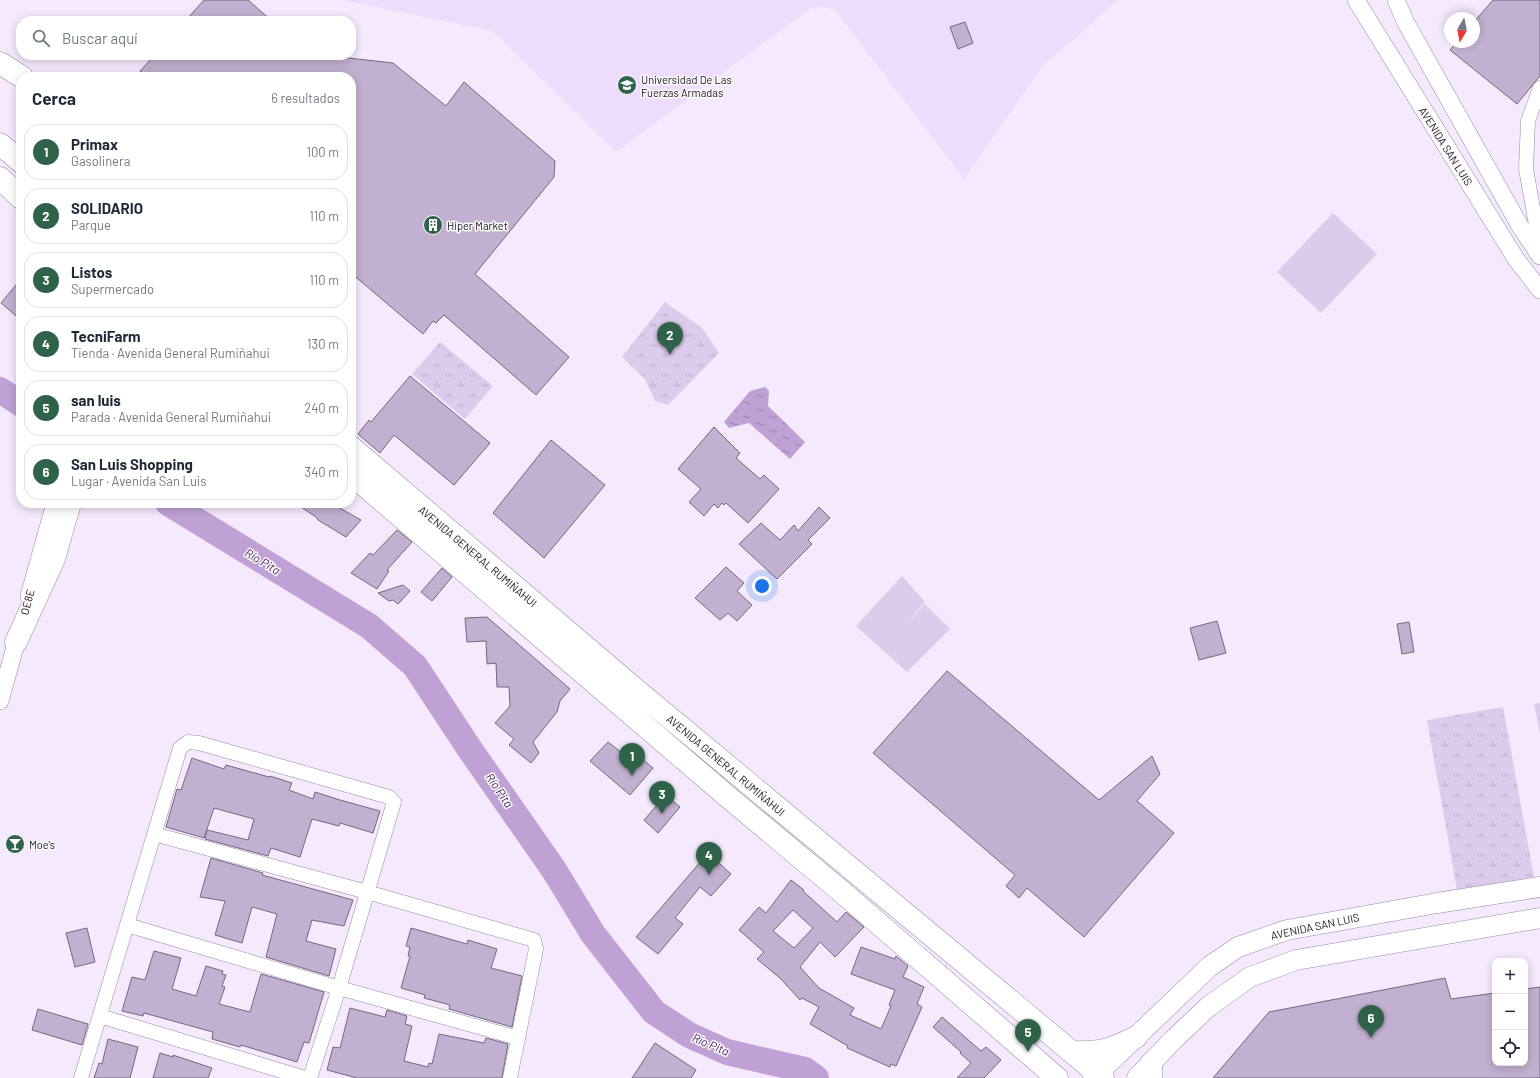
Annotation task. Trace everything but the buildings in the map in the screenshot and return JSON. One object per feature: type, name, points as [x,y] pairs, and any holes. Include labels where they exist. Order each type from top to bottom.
[{"type":"highway","points":[[0,63],[16,73]]},
{"type":"highway","points":[[0,144],[16,158]]},
{"type":"highway","points":[[0,178],[16,193]]},
{"type":"highway","name":"AVENIDA GENERAL RUMIÑAHUI","points":[[356,451],[634,688],[1073,1052],[1098,1076]]},
{"type":"highway","name":"AVENIDA GENERAL RUMIÑAHUI","points":[[356,478],[728,797],[842,892],[1057,1078]]},
{"type":"highway","points":[[16,642],[54,559],[69,508]]},
{"type":"highway","points":[[1073,1052],[1095,1053],[1116,1048],[1136,1037]]},
{"type":"main road","name":"AVENIDA SAN LUIS","points":[[1098,1076],[1210,966],[1238,947],[1287,930],[1540,886]]},
{"type":"main road","points":[[1146,1073],[1173,1040],[1208,1007],[1250,977],[1296,960],[1540,918]]},
{"type":"main road","points":[[1287,930],[1296,960]]},
{"type":"street","name":"AVENIDA SAN LUIS","points":[[1356,0],[1516,259],[1540,290]]},
{"type":"street","points":[[1396,0],[1406,23],[1520,226],[1540,256]]},
{"type":"street","points":[[1540,88],[1528,121],[1526,170],[1540,247]]},
{"type":"street","name":"OE8E","points":[[0,701],[54,508]]},
{"type":"street","points":[[81,1078],[180,748],[188,742],[199,743],[389,798],[394,802],[339,988],[310,1078]]},
{"type":"street","points":[[154,834],[368,892],[534,940],[536,949],[510,1078]]},
{"type":"street","points":[[126,925],[339,988],[518,1038]]},
{"type":"street","points":[[100,1016],[305,1078]]},
{"type":"shaded area","name":"Universidad De Las Fuerzas Armadas","points":[[342,0],[1118,0],[1043,66],[964,179],[834,9],[814,6],[616,152],[493,31]]},
{"type":"green space","points":[[1333,213],[1377,254],[1321,313],[1277,272]]},
{"type":"green space","points":[[665,302],[702,328],[719,353],[668,405],[655,401],[645,379],[622,357]]},
{"type":"green space","points":[[440,342],[493,386],[465,419],[412,374]]},
{"type":"green space","points":[[902,576],[925,602],[907,623],[925,604],[950,629],[907,672],[856,626]]},
{"type":"green space","points":[[1540,703],[1540,734],[1534,704]]},
{"type":"green space","points":[[1503,707],[1534,877],[1457,890],[1427,720]]},
{"type":"water","points":[[765,387],[769,391],[768,406],[805,442],[790,459],[749,423],[729,428],[724,422],[750,391]]},
{"type":"waterway","name":"Río Pita","points":[[0,390],[16,401]]},
{"type":"waterway","name":"Río Pita","points":[[176,508],[369,626],[415,666],[471,751],[554,870],[593,934],[654,1012],[689,1035],[727,1052],[805,1070],[816,1078]]},
{"type":"place","name":"Universidad De Las Fuerzas Armadas","points":[[627,85]]},
{"type":"place","name":"Hiper Market","points":[[433,225]]},
{"type":"place","name":"SOLIDARIO","points":[[670,355]]},
{"type":"place","name":"Primax","points":[[632,776]]},
{"type":"place","name":"Listos","points":[[662,814]]},
{"type":"place","name":"Moe's","points":[[15,844]]},
{"type":"place","name":"TecniFarm","points":[[709,875]]},
{"type":"place","name":"San Luis Shopping","points":[[1371,1038]]},
{"type":"place","name":"san luis","points":[[1028,1052]]}]
